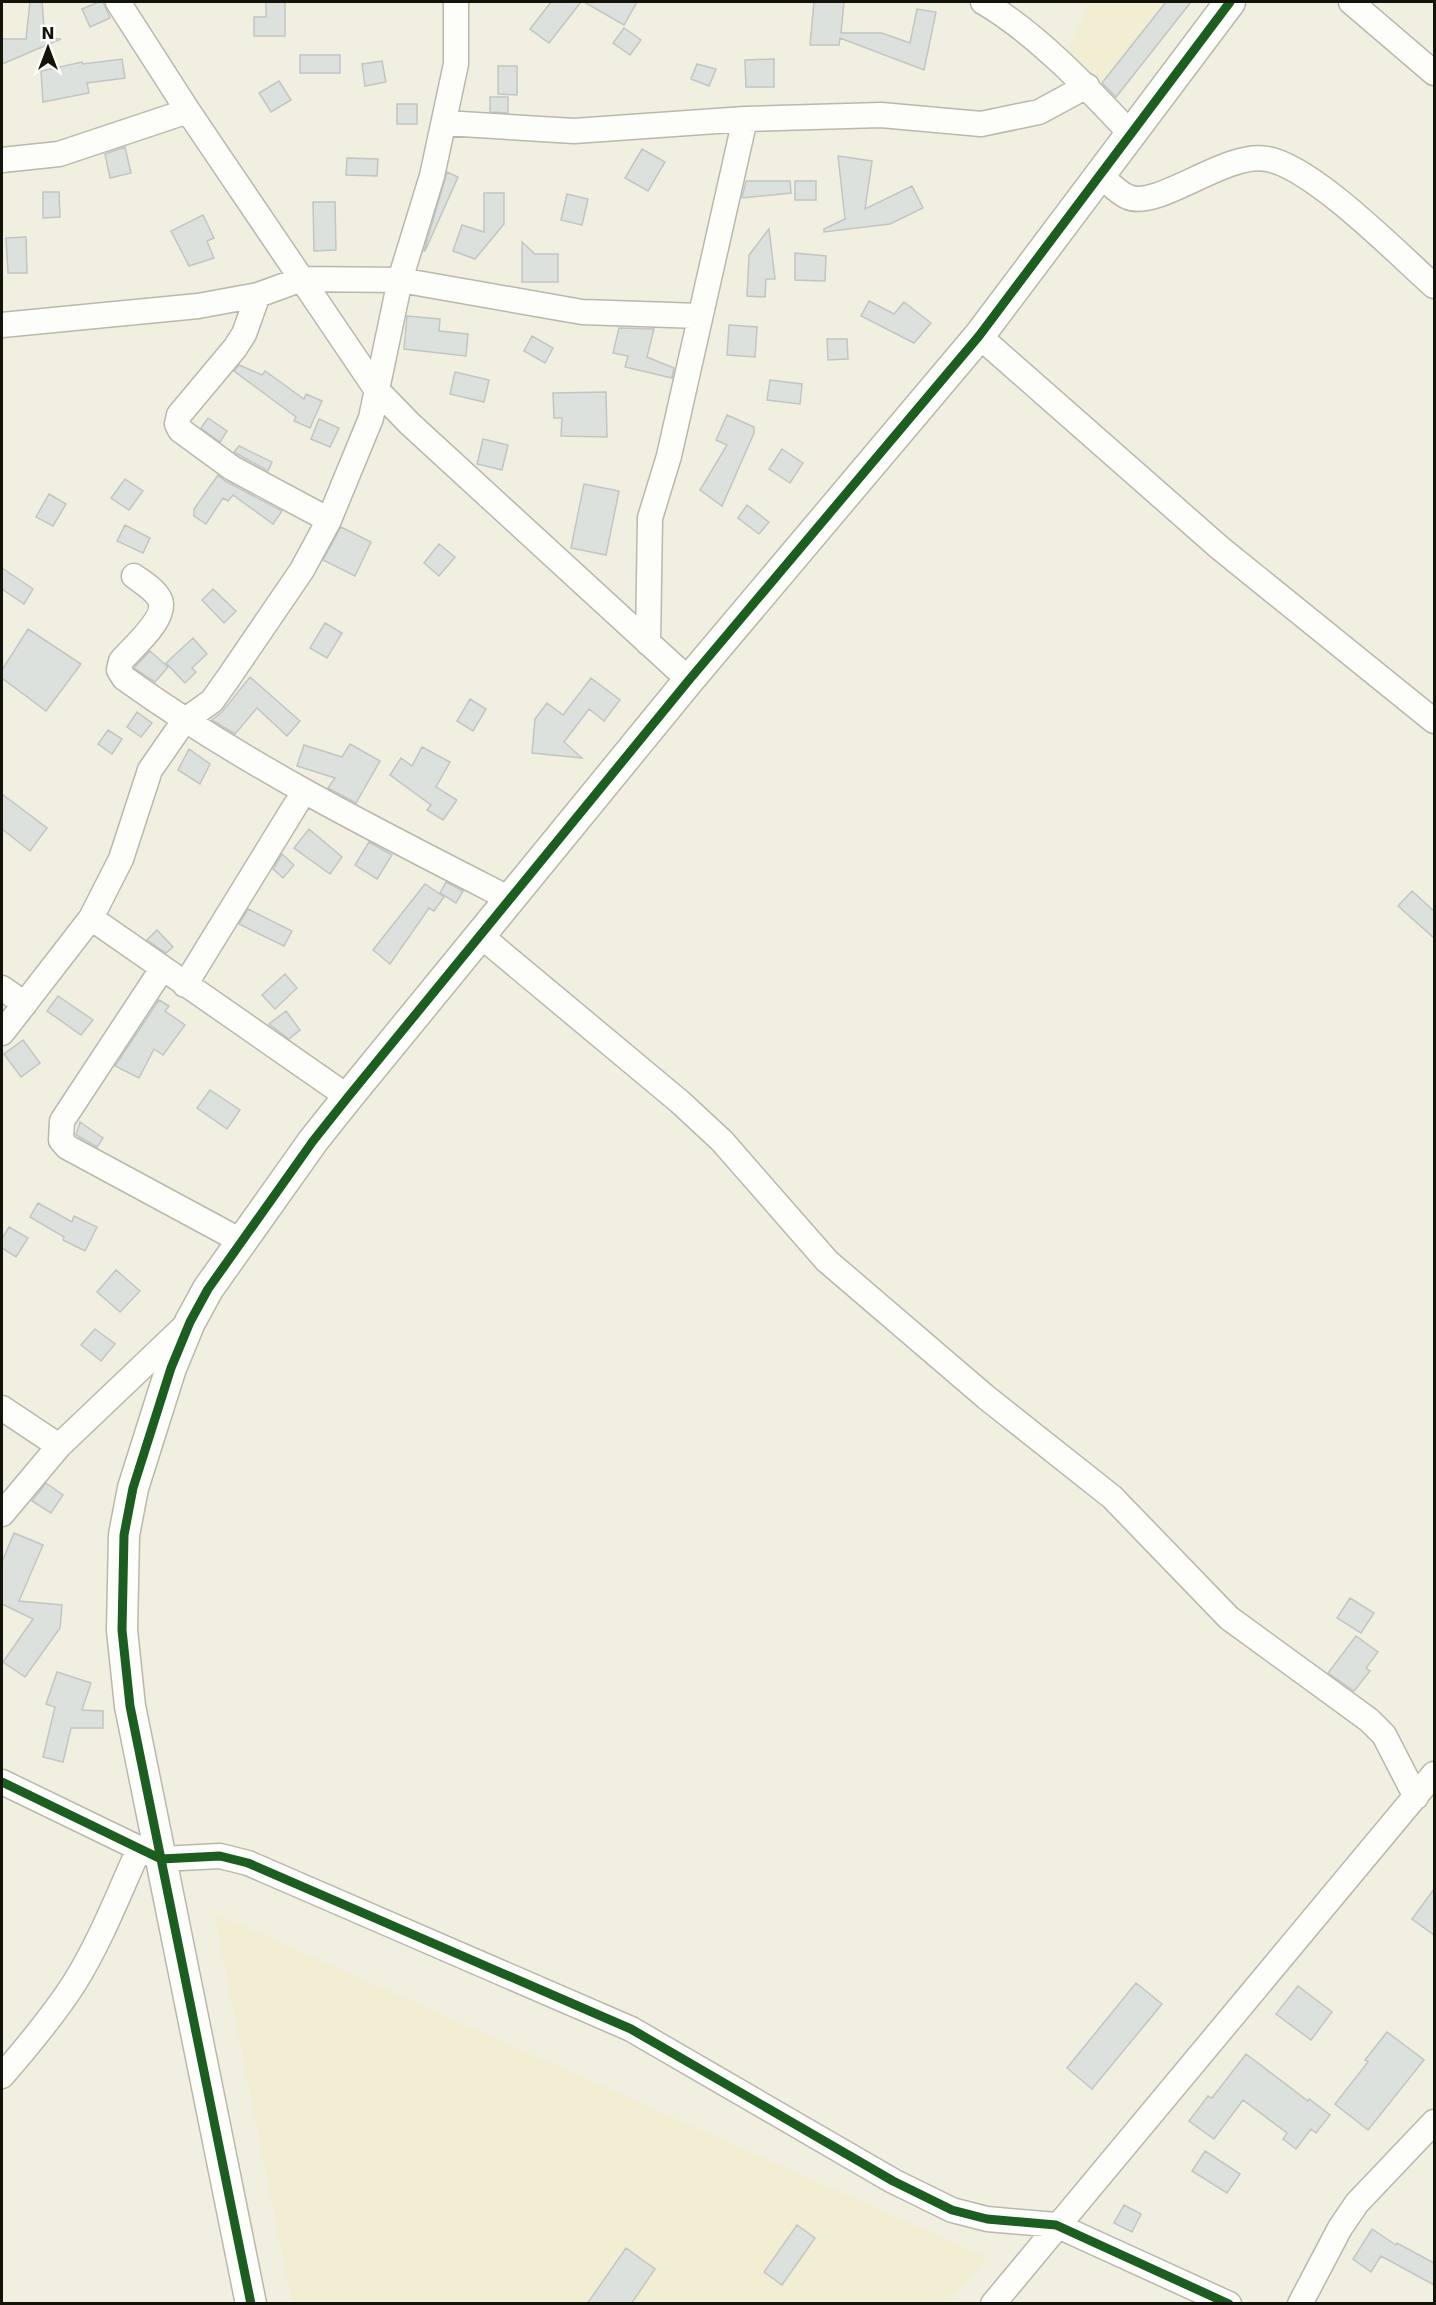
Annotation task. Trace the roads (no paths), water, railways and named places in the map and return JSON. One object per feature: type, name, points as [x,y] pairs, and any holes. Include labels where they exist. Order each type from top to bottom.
[{"type":"street","points":[[118,2],[188,111],[376,389],[410,424],[689,680]]},
{"type":"street","points":[[2,1033],[92,918],[122,859],[150,770],[184,721],[212,700],[229,677],[302,570],[329,520],[370,418],[400,280],[432,176],[445,123],[456,64],[456,2]]},
{"type":"street","points":[[251,2304],[150,1854],[122,1630],[124,1535],[148,1436],[190,1322],[208,1288],[241,1241],[348,1097],[689,680],[979,336],[1230,2]]},
{"type":"street","points":[[1351,2],[1434,73]]},
{"type":"street","points":[[997,5],[1087,86],[1130,133]]},
{"type":"street","points":[[445,123],[574,131],[746,119],[881,115],[981,124],[1039,112],[1087,86]]},
{"type":"street","points":[[2,160],[59,154],[188,111]]},
{"type":"street","points":[[648,643],[650,518],[669,456],[746,119]]},
{"type":"street","points":[[1099,174],[1128,197],[1144,198],[1233,162],[1265,158],[1287,165],[1316,183],[1434,286]]},
{"type":"street","points":[[2,325],[198,306],[258,295],[302,279],[400,280],[582,312],[700,316]]},
{"type":"street","points":[[258,295],[244,334],[179,415],[177,424],[180,430],[232,468],[329,520]]},
{"type":"street","points":[[979,336],[1220,548],[1434,722]]},
{"type":"street","points":[[134,576],[159,596],[163,605],[161,616],[122,661],[119,670],[124,678],[184,721],[303,793],[510,899]]},
{"type":"street","points":[[185,985],[303,793]]},
{"type":"street","points":[[92,918],[348,1097]]},
{"type":"street","points":[[481,936],[680,1102],[722,1141],[826,1262],[987,1398],[1112,1497],[1229,1618],[1369,1720],[1384,1735],[1416,1797]]},
{"type":"street","points":[[162,969],[62,1121],[61,1140],[67,1147],[241,1241]]},
{"type":"street","points":[[2,988],[25,1004]]},
{"type":"street","points":[[2,1514],[59,1446],[190,1322]]},
{"type":"street","points":[[2,1408],[59,1446]]},
{"type":"street","points":[[993,2304],[1056,2225],[1434,1774]]},
{"type":"street","points":[[2,1782],[150,1854],[220,1856],[248,1863],[631,2029],[893,2181],[952,2210],[987,2219],[1056,2225],[1229,2304]]},
{"type":"street","points":[[2,2076],[48,2021],[75,1981],[107,1921],[150,1854]]},
{"type":"street","points":[[1300,2304],[1340,2228],[1357,2203],[1434,2122]]}]
